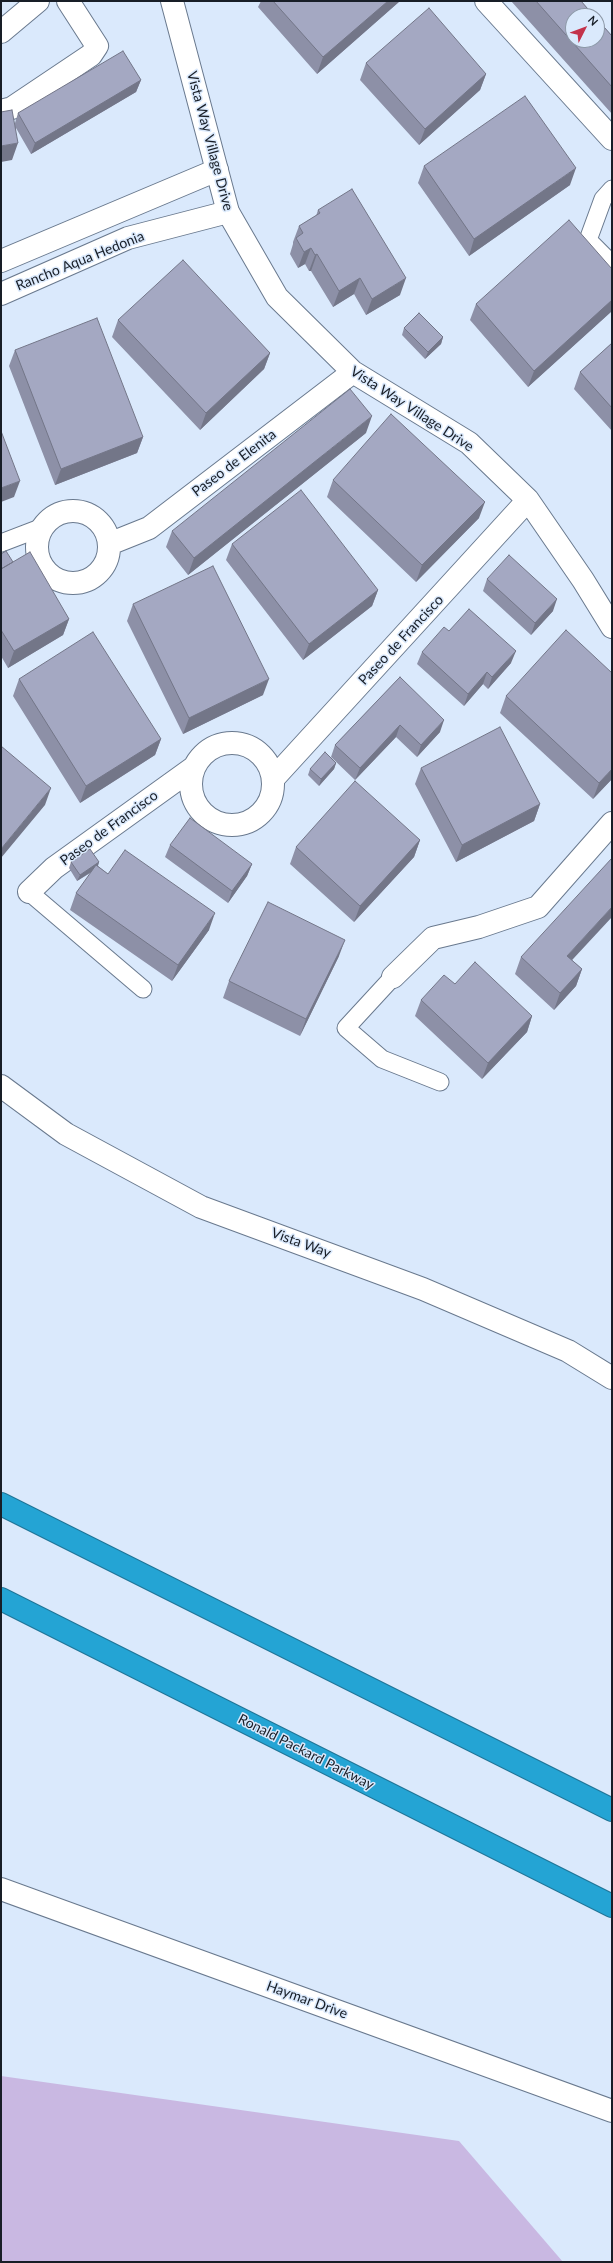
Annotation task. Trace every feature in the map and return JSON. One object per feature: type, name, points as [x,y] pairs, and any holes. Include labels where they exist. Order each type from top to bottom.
[{"type":"highway","points":[[1,1504],[612,1810]]},
{"type":"highway","name":"Ronald Packard Parkway","points":[[1,1599],[612,1906]]},
{"type":"street","points":[[1,32],[38,1]]},
{"type":"street","points":[[1,111],[12,108],[64,73],[90,55],[97,46],[68,1]]},
{"type":"street","name":"Vista Way Village Drive","points":[[172,1],[228,212],[277,297],[353,372],[469,443],[528,500],[583,580],[612,627]]},
{"type":"street","points":[[486,1],[612,139]]},
{"type":"street","points":[[1,261],[217,170]]},
{"type":"street","name":"Rancho Aqua Hedonia","points":[[1,294],[128,238],[228,212]]},
{"type":"street","name":"Paseo de Elenita","points":[[110,544],[149,528],[353,372]]},
{"type":"street","name":"Paseo de Francisco","points":[[273,779],[528,500]]},
{"type":"street","points":[[70,510],[92,516],[100,523],[107,534],[110,544],[108,557],[103,568],[94,577],[82,582],[70,583],[58,580],[48,573],[40,563],[37,551],[38,538],[42,527],[50,518],[59,513],[70,510]]},
{"type":"street","name":"Paseo de Francisco","points":[[29,892],[54,868],[193,768],[200,757],[211,748],[223,743],[236,742],[249,746],[261,754],[269,765],[273,779]]},
{"type":"street","points":[[193,768],[191,788],[197,806],[207,817],[219,823],[233,825],[246,823],[258,816],[267,805],[272,792],[273,779]]},
{"type":"street","points":[[393,977],[433,938],[480,927],[538,907],[612,823]]},
{"type":"street","name":"Vista Way","points":[[1,1086],[66,1134],[201,1207],[423,1289],[568,1351],[612,1378]]},
{"type":"street","name":"Haymar Drive","points":[[1,1889],[612,2111]]},
{"type":"lane","points":[[612,189],[603,199],[588,240],[612,264]]},
{"type":"lane","points":[[1,543],[42,527]]},
{"type":"lane","points":[[29,892],[143,989]]},
{"type":"lane","points":[[393,977],[346,1028],[382,1059],[440,1082]]},
{"type":"shaded area","points":[[1,2076],[459,2141],[563,2262],[1,2262]]},
{"type":"building","points":[[273,1],[388,1],[323,57]]},
{"type":"building","points":[[536,1],[581,1],[587,8],[565,8],[565,34]]},
{"type":"building","points":[[429,8],[486,74],[425,129],[366,63]]},
{"type":"building","points":[[605,28],[612,36],[612,87],[578,48],[605,48]]},
{"type":"building","points":[[123,51],[141,80],[35,143],[18,113]]},
{"type":"building","points":[[525,96],[576,168],[474,239],[424,166]]},
{"type":"building","points":[[12,110],[18,143],[1,146],[1,112]]},
{"type":"building","points":[[352,189],[406,278],[372,299],[360,278],[339,291],[317,254],[315,255],[311,248],[304,252],[296,238],[303,233],[299,226],[320,213],[318,210]]},
{"type":"building","points":[[569,220],[612,269],[612,300],[534,371],[476,304]]},
{"type":"building","points":[[183,260],[270,353],[206,413],[118,320]]},
{"type":"building","points":[[419,313],[443,337],[428,352],[404,328]]},
{"type":"building","points":[[97,318],[143,437],[61,469],[15,350]]},
{"type":"building","points":[[612,343],[612,408],[580,372]]},
{"type":"building","points":[[350,389],[372,416],[194,558],[172,531]]},
{"type":"building","points":[[391,414],[485,502],[422,565],[333,480]]},
{"type":"building","points":[[1,431],[20,481],[1,488]]},
{"type":"building","points":[[301,490],[378,590],[309,644],[232,544]]},
{"type":"building","points":[[6,551],[13,562],[1,569],[1,554]]},
{"type":"building","points":[[30,552],[69,619],[14,651],[1,630],[1,569]]},
{"type":"building","points":[[509,555],[557,599],[535,623],[487,579]]},
{"type":"building","points":[[213,566],[269,679],[189,718],[133,604]]},
{"type":"building","points":[[469,609],[516,651],[492,677],[487,672],[468,694],[422,652],[444,627],[449,631]]},
{"type":"building","points":[[566,630],[612,673],[612,769],[599,783],[506,696]]},
{"type":"building","points":[[93,632],[161,739],[86,786],[19,679]]},
{"type":"building","points":[[400,677],[444,720],[421,745],[400,725],[360,768],[335,745]]},
{"type":"building","points":[[500,727],[540,804],[462,845],[421,768]]},
{"type":"building","points":[[1,746],[51,788],[1,849]]},
{"type":"building","points":[[325,752],[336,763],[321,779],[310,769]]},
{"type":"building","points":[[355,781],[420,840],[360,906],[296,847]]},
{"type":"building","points":[[190,818],[252,864],[232,891],[170,845]]},
{"type":"building","points":[[90,849],[99,862],[80,875],[71,862]]},
{"type":"building","points":[[125,850],[215,913],[178,965],[76,893],[96,865],[108,874]]},
{"type":"building","points":[[612,858],[612,907],[567,956],[582,969],[560,993],[521,957]]},
{"type":"building","points":[[268,902],[345,940],[306,1019],[229,981]]},
{"type":"building","points":[[475,962],[532,1016],[488,1063],[421,1000],[444,975],[455,984]]}]
